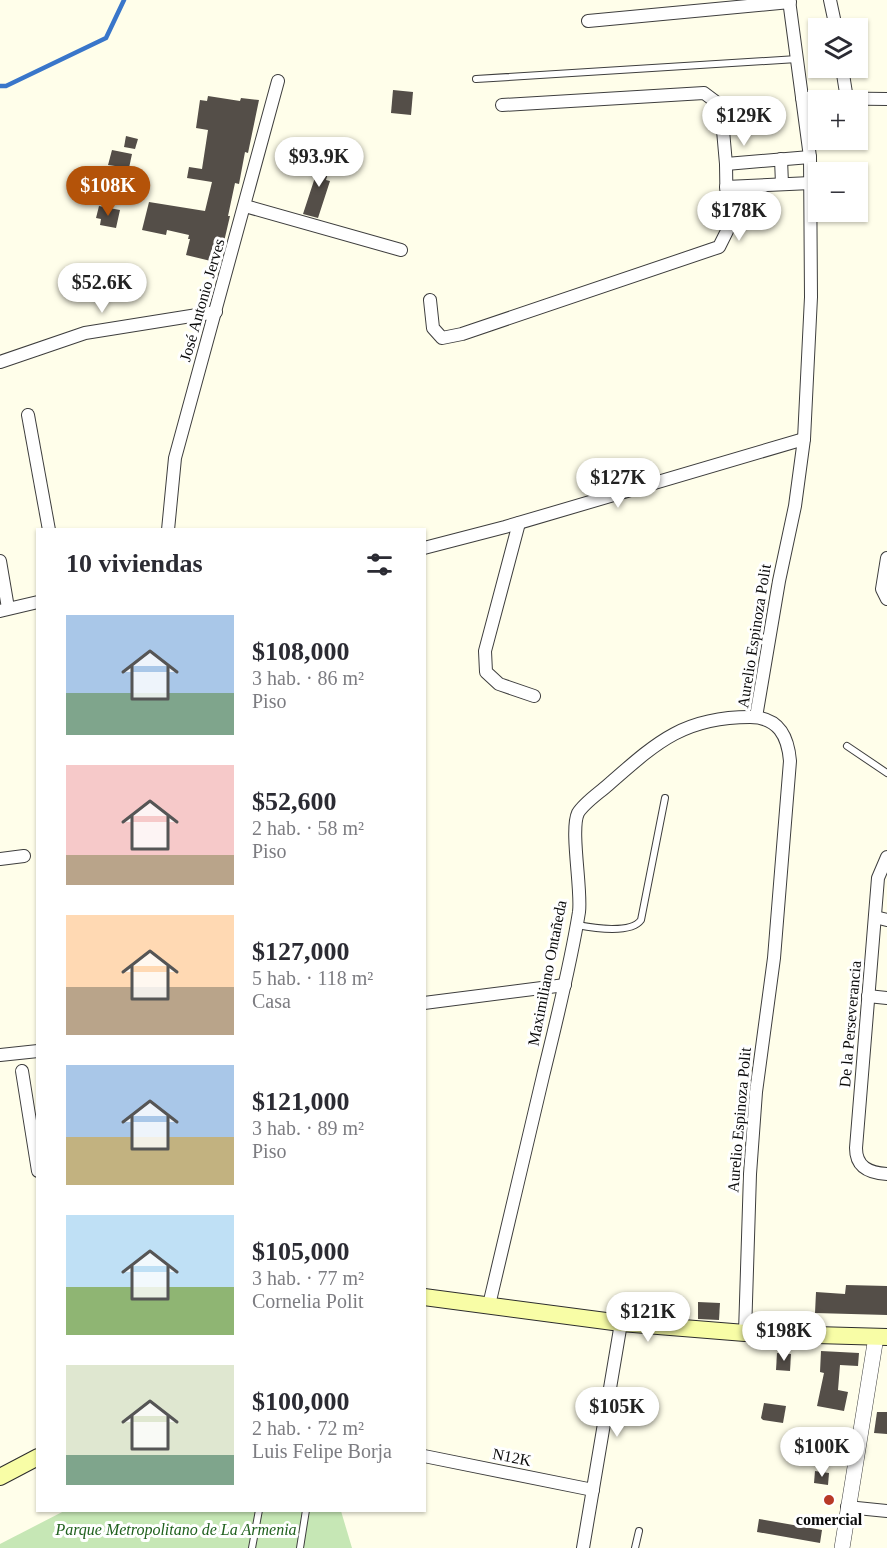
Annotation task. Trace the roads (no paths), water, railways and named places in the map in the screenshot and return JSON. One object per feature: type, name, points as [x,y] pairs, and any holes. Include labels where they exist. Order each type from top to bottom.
[{"type":"main road","points":[[426,1298],[621,1323],[745,1333],[881,1337]]},
{"type":"main road","points":[[0,1477],[36,1458]]},
{"type":"street","points":[[830,0],[834,18]]},
{"type":"street","points":[[588,21],[790,1]]},
{"type":"street","name":"Aurelio Espinoza Polit","points":[[790,1],[810,162]]},
{"type":"street","name":"José Antonio Jerves","points":[[168,528],[174,463],[278,81]]},
{"type":"street","points":[[430,300],[433,328],[442,338],[462,334],[719,247],[727,231],[726,164],[720,109],[716,102],[704,93],[502,105]]},
{"type":"street","points":[[802,98],[808,98]]},
{"type":"street","points":[[868,99],[887,99]]},
{"type":"street","points":[[726,164],[810,157]]},
{"type":"street","points":[[781,159],[782,184]]},
{"type":"street","points":[[726,187],[808,183]]},
{"type":"street","points":[[245,206],[401,250]]},
{"type":"street","name":"Aurelio Espinoza Polit","points":[[745,1333],[750,1174],[756,1092],[775,950],[790,761],[782,731],[772,721],[756,717],[779,581],[795,506],[804,439],[811,297],[811,222]]},
{"type":"street","points":[[0,362],[85,333],[216,312]]},
{"type":"street","points":[[28,415],[49,528]]},
{"type":"street","points":[[426,547],[519,523],[804,439]]},
{"type":"street","points":[[519,523],[485,651],[486,672],[500,684],[534,696]]},
{"type":"street","points":[[887,558],[882,589],[887,599]]},
{"type":"street","points":[[0,561],[4,610],[36,602]]},
{"type":"street","name":"Maximiliano Ontañeda","points":[[489,1305],[565,986],[577,924],[579,901],[577,817],[581,810],[628,768],[681,730],[714,719],[756,717]]},
{"type":"street","points":[[0,859],[24,856]]},
{"type":"street","name":"De la Perseverancia","points":[[887,857],[878,878],[881,919],[868,996],[856,1153],[858,1161],[864,1168],[873,1173],[887,1174]]},
{"type":"street","points":[[426,1003],[565,986]]},
{"type":"street","points":[[868,996],[887,998]]},
{"type":"street","points":[[0,1055],[36,1051]]},
{"type":"street","points":[[22,1071],[36,1158]]},
{"type":"street","points":[[582,1548],[621,1323]]},
{"type":"street","points":[[842,1548],[881,1337]]},
{"type":"street","name":"N12K","points":[[426,1456],[593,1490]]},
{"type":"street","points":[[848,1507],[887,1511]]},
{"type":"lane","points":[[476,79],[797,59]]},
{"type":"lane","points":[[848,746],[887,773]]},
{"type":"lane","points":[[577,924],[593,928],[636,926],[640,920],[665,798]]},
{"type":"lane","points":[[252,1548],[259,1512]]},
{"type":"lane","points":[[300,1548],[306,1512]]},
{"type":"lane","points":[[635,1548],[639,1531]]},
{"type":"waterway","points":[[0,86],[6,86],[106,38],[124,0]]},
{"type":"place","name":"comercial","points":[[829,1500]]},
{"type":"park label","name":"Parque Metropolitano de La Armenia","points":[[176,1529]]}]
